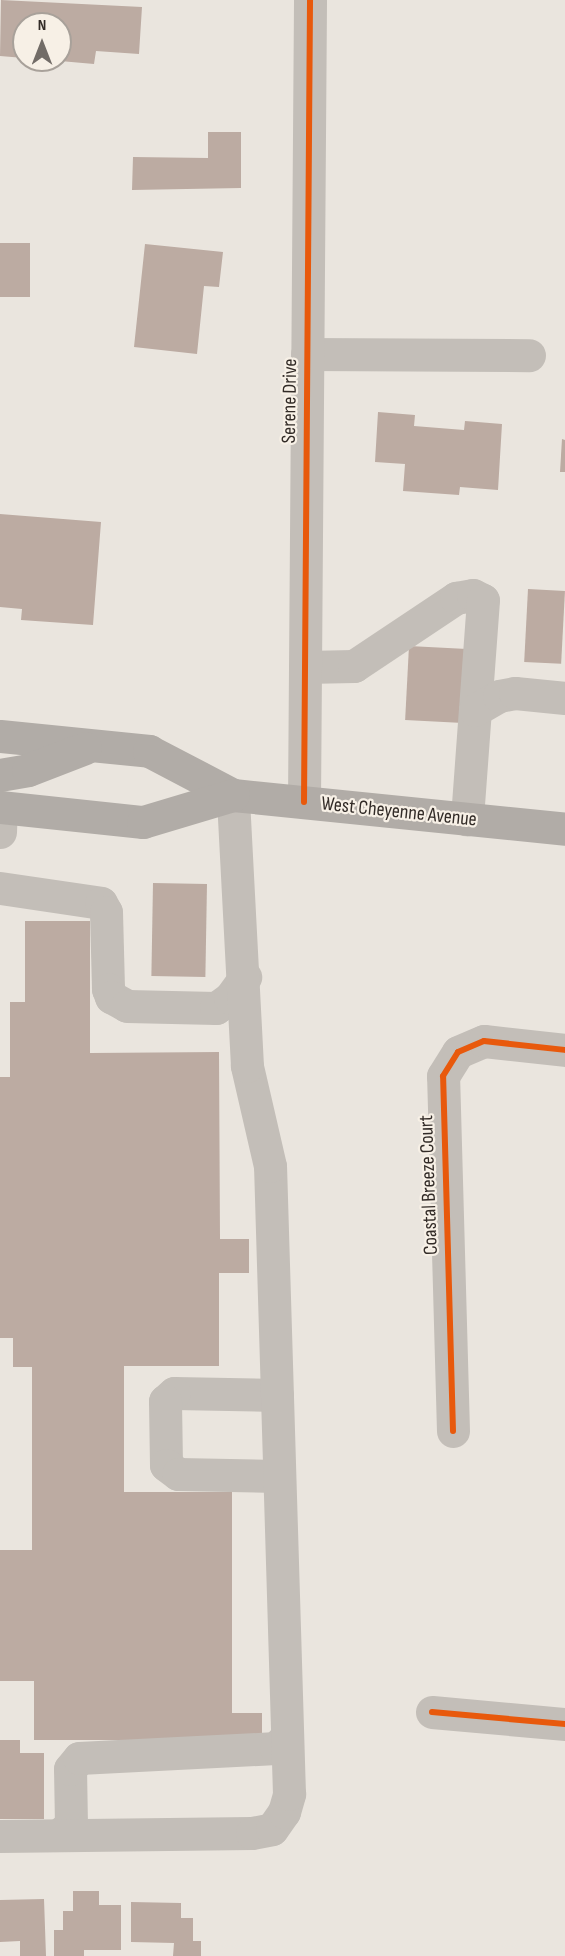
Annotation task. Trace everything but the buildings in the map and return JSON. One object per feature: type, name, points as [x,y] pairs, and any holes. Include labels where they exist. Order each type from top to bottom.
[{"type":"main road","name":"West Cheyenne Avenue","points":[[0,736],[149,751],[233,795],[565,829]]},
{"type":"main road","points":[[0,805],[28,770],[90,746]]},
{"type":"main road","name":"West Cheyenne Avenue","points":[[0,805],[143,822],[233,795]]},
{"type":"street","name":"Serene Drive","points":[[304,802],[310,0]]},
{"type":"street","name":"Serene Drive","points":[[307,354],[529,355]]},
{"type":"street","points":[[305,667],[354,666],[456,598],[473,595],[483,600],[467,819]]},
{"type":"street","points":[[475,711],[499,696],[516,693],[565,698]]},
{"type":"street","points":[[0,1836],[252,1833],[272,1828],[284,1812],[289,1794],[270,1166],[247,1065],[245,976],[233,795]]},
{"type":"street","points":[[0,888],[101,903],[106,912],[108,988],[111,997],[127,1006],[216,1008],[230,998],[245,976]]},
{"type":"street","name":"Coastal Breeze Court","points":[[453,1431],[443,1076],[458,1052],[484,1041],[565,1050]]},
{"type":"street","points":[[277,1395],[174,1393],[165,1401],[166,1465],[178,1474],[279,1476]]},
{"type":"street","points":[[432,1712],[565,1724]]},
{"type":"street","points":[[59,1835],[71,1825],[70,1769],[79,1758],[276,1748],[287,1736]]},
{"type":"cycle path","points":[[304,802],[310,0]]},
{"type":"cycle path","points":[[453,1431],[443,1076],[458,1052],[484,1041],[565,1050]]},
{"type":"cycle path","points":[[432,1712],[565,1724]]}]
